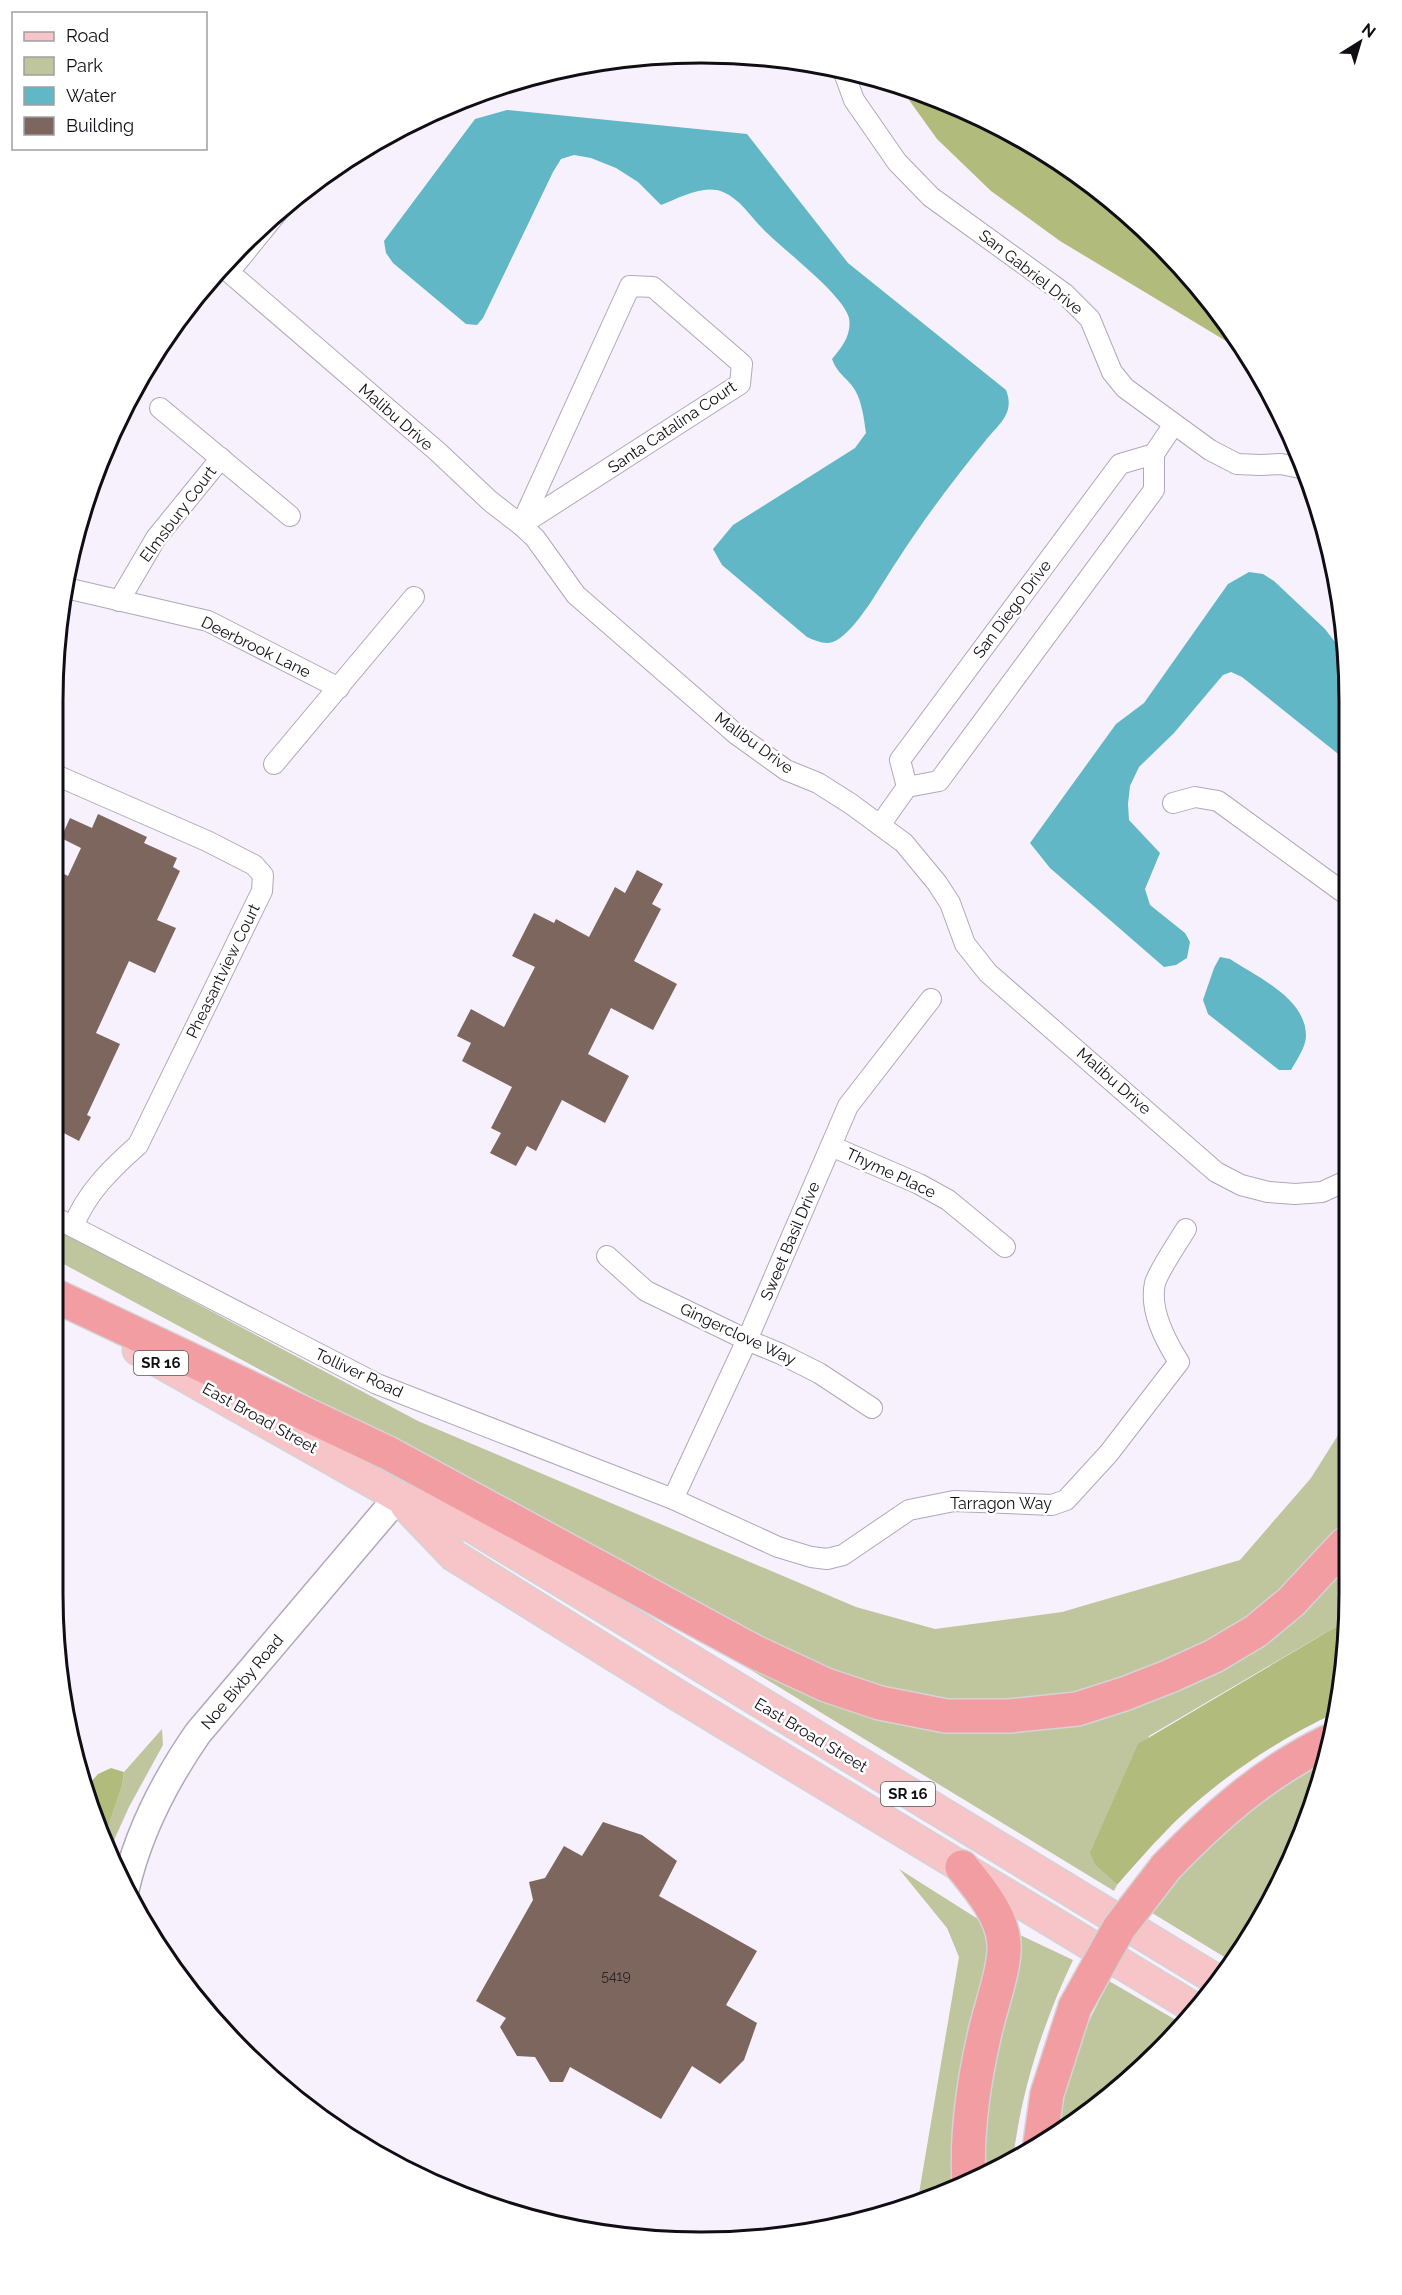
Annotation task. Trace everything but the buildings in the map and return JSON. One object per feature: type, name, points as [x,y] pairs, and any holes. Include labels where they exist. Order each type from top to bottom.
[{"type":"highway","points":[[63,1299],[388,1453],[765,1656],[826,1685],[880,1703],[946,1716],[1009,1716],[1077,1708],[1125,1694],[1170,1676],[1214,1656],[1256,1631],[1291,1602],[1339,1550]]},
{"type":"highway","points":[[1041,2133],[1047,2094],[1076,2007],[1119,1929],[1166,1867],[1227,1807],[1254,1786],[1320,1746]]},
{"type":"highway","points":[[962,1867],[983,1894],[998,1922],[1004,1942],[1002,1963],[971,2102],[969,2172]]},
{"type":"main road","name":"East Broad Street","points":[[63,1308],[398,1497],[471,1527],[1211,1976]]},
{"type":"main road","name":"East Broad Street","points":[[398,1497],[454,1556],[674,1693],[1189,2005]]},
{"type":"street","name":"San Gabriel Drive","points":[[847,80],[854,100],[897,162],[931,197],[1073,302],[1090,319],[1112,372],[1125,388],[1210,450],[1237,464],[1281,464],[1294,467]]},
{"type":"street","name":"Malibu Drive","points":[[229,272],[438,452],[490,501],[521,525],[535,538],[576,595],[736,734],[786,770],[818,783],[904,843],[937,883],[950,903],[965,944],[988,973],[1216,1172],[1241,1185],[1268,1192],[1295,1194],[1322,1192],[1339,1184]]},
{"type":"street","name":"Santa Catalina Court","points":[[630,286],[653,287],[742,364],[740,384],[521,525],[630,286]]},
{"type":"street","name":"Elmsbury Court","points":[[160,408],[290,516]]},
{"type":"street","points":[[880,825],[907,786],[939,782],[1154,490],[1154,454],[1174,424]]},
{"type":"street","name":"San Diego Drive","points":[[907,786],[900,760],[1120,464],[1154,454]]},
{"type":"street","name":"Elmsbury Court","points":[[119,601],[156,538],[221,458]]},
{"type":"street","name":"Deerbrook Lane","points":[[73,590],[208,621],[339,688]]},
{"type":"street","points":[[274,764],[414,597]]},
{"type":"street","name":"Pheasantview Court","points":[[63,778],[207,841],[254,865],[263,875],[262,891],[138,1145],[109,1171],[80,1210],[66,1223]]},
{"type":"street","points":[[1173,803],[1195,797],[1218,801],[1339,889]]},
{"type":"street","name":"Sweet Basil Drive","points":[[673,1499],[747,1340],[848,1106],[931,999]]},
{"type":"street","name":"Thyme Place","points":[[831,1146],[910,1179],[948,1200],[1005,1247]]},
{"type":"street","name":"Tolliver Road","points":[[66,1223],[377,1384],[673,1499]]},
{"type":"street","name":"Tarragon Way","points":[[673,1499],[778,1547],[811,1557],[827,1559],[843,1555],[909,1510],[954,1501],[1052,1505],[1066,1500],[1109,1453],[1179,1362],[1167,1343],[1155,1309],[1155,1282],[1186,1229]]},
{"type":"street","name":"Gingerclove Way","points":[[607,1256],[646,1291],[819,1373],[872,1408]]},
{"type":"street","name":"Noe Bixby Road","points":[[128,1875],[142,1831],[163,1786],[192,1741],[398,1497]]},
{"type":"green space","points":[[907,97],[983,129],[1020,148],[1089,195],[1122,221],[1181,280],[1228,342],[1060,241],[991,191],[937,139]]},
{"type":"green space","points":[[63,1233],[418,1421],[856,1607],[935,1629],[1062,1612],[1240,1560],[1311,1478],[1339,1434],[1339,1527],[1317,1557],[1270,1604],[1214,1643],[1098,1691],[1037,1701],[958,1702],[899,1693],[809,1665],[63,1264]]},
{"type":"green space","points":[[1339,1564],[1338,1625],[1149,1736],[1096,1866],[1117,1885],[1114,1891],[682,1628],[819,1691],[1081,1718]]},
{"type":"green space","points":[[1338,1625],[1334,1677],[1327,1717],[1267,1750],[1224,1780],[1166,1831],[1117,1885],[1096,1866],[1090,1853],[1138,1744]]},
{"type":"green space","points":[[162,1729],[163,1745],[129,1807],[114,1842],[108,1827],[122,1786],[124,1772]]},
{"type":"green space","points":[[111,1768],[124,1772],[122,1786],[108,1827],[92,1781],[98,1774]]},
{"type":"green space","points":[[1314,1768],[1305,1799],[1273,1876],[1254,1913],[1225,1957],[1152,1913],[1170,1889],[1208,1847],[1249,1812]]},
{"type":"green space","points":[[899,1869],[978,1919],[987,1934],[991,1947],[957,2178],[919,2193],[959,1957],[947,1928]]},
{"type":"green space","points":[[1018,1934],[1073,1960],[1052,2008],[1035,2058],[1022,2108],[1015,2150],[981,2167],[981,2108]]},
{"type":"green space","points":[[1109,1981],[1176,2020],[1122,2074],[1055,2124],[1062,2093],[1085,2029]]},
{"type":"water","points":[[507,110],[747,134],[848,263],[1006,390],[1009,405],[1001,423],[962,469],[907,545],[856,623],[836,641],[824,643],[807,637],[722,565],[713,549],[733,525],[855,448],[866,433],[857,395],[832,359],[848,335],[850,324],[844,308],[811,272],[772,238],[740,203],[729,195],[715,190],[700,191],[661,205],[638,182],[616,168],[591,158],[574,155],[561,159],[553,172],[483,318],[477,325],[466,324],[393,263],[386,253],[384,241],[475,119]]},
{"type":"water","points":[[1249,572],[1263,574],[1274,581],[1325,629],[1337,644],[1339,755],[1242,677],[1231,672],[1223,675],[1174,733],[1139,767],[1130,786],[1129,820],[1160,853],[1145,889],[1150,905],[1185,933],[1190,942],[1187,958],[1176,965],[1164,967],[1050,868],[1030,843],[1116,724],[1144,703],[1228,584]]},
{"type":"water","points":[[1220,957],[1230,959],[1266,981],[1298,1010],[1304,1023],[1306,1040],[1291,1070],[1279,1070],[1208,1014],[1203,1000]]}]
